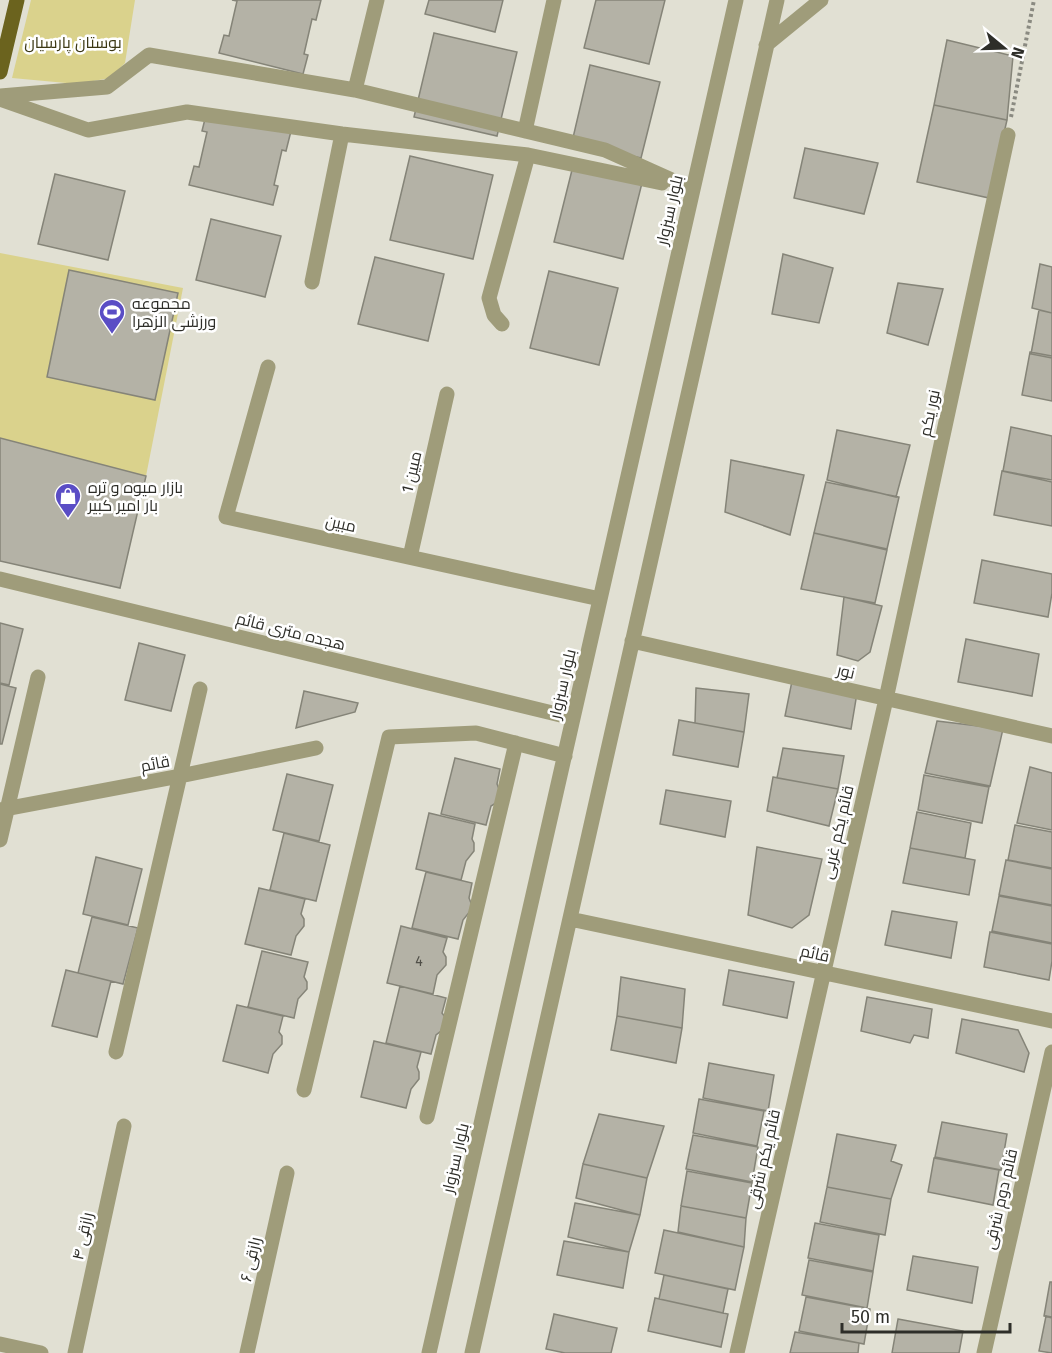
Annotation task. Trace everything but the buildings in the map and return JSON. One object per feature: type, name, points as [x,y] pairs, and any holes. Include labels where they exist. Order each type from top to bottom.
[{"type":"main road","points":[[0,72],[17,0]]},
{"type":"street","points":[[355,90],[377,0]]},
{"type":"street","points":[[525,130],[554,0]]},
{"type":"street","name":"بلوار سبزوار","points":[[725,0],[730,23]]},
{"type":"street","name":"بلوار سبزوار","points":[[429,1353],[736,0]]},
{"type":"street","points":[[472,1353],[777,0]]},
{"type":"street","points":[[766,45],[821,0]]},
{"type":"street","points":[[0,98],[107,87],[148,55],[355,90],[525,130],[605,150],[693,189]]},
{"type":"street","points":[[0,98],[88,130],[187,112],[342,134],[528,155],[693,189]]},
{"type":"street","points":[[312,282],[342,134]]},
{"type":"street","name":"نور یکم","points":[[886,699],[1008,135]]},
{"type":"street","points":[[502,324],[494,315],[489,298],[528,155]]},
{"type":"street","name":"مبین","points":[[268,367],[226,516],[600,599]]},
{"type":"street","name":"مبین 1","points":[[410,557],[447,394]]},
{"type":"street","name":"هجده متری قائم","points":[[0,579],[573,718]]},
{"type":"street","name":"نور","points":[[632,641],[1052,736]]},
{"type":"street","points":[[0,840],[4,809],[38,677]]},
{"type":"street","points":[[116,1052],[200,689]]},
{"type":"street","name":"قائم یکم غربی","points":[[824,973],[886,699]]},
{"type":"street","points":[[304,1090],[388,737],[476,733],[565,756]]},
{"type":"street","points":[[427,1117],[516,743]]},
{"type":"street","name":"قائم","points":[[4,809],[316,748]]},
{"type":"street","name":"قائم","points":[[570,919],[1052,1022]]},
{"type":"street","name":"قائم یکم شرقی","points":[[737,1353],[824,973]]},
{"type":"street","name":"قائم دوم شرقی","points":[[984,1353],[1052,1052]]},
{"type":"street","name":"رازقی ۴","points":[[75,1353],[124,1126]]},
{"type":"street","name":"رازقی ۶","points":[[247,1353],[287,1173]]},
{"type":"street","points":[[0,1344],[41,1353]]},
{"type":"path","points":[[1008,135],[1034,0]]},
{"type":"green space","name":"بوستان پارسیان","points":[[31,0],[135,0],[125,63],[110,78],[77,84],[12,78]]},
{"type":"green space","points":[[0,253],[183,288],[146,476],[0,438]]},
{"type":"place","name":"مجموعه ورزشی الزهرا","points":[[112,335]]},
{"type":"place","name":"بازار میوه و تره بار امیر کبیر","points":[[68,519]]}]
